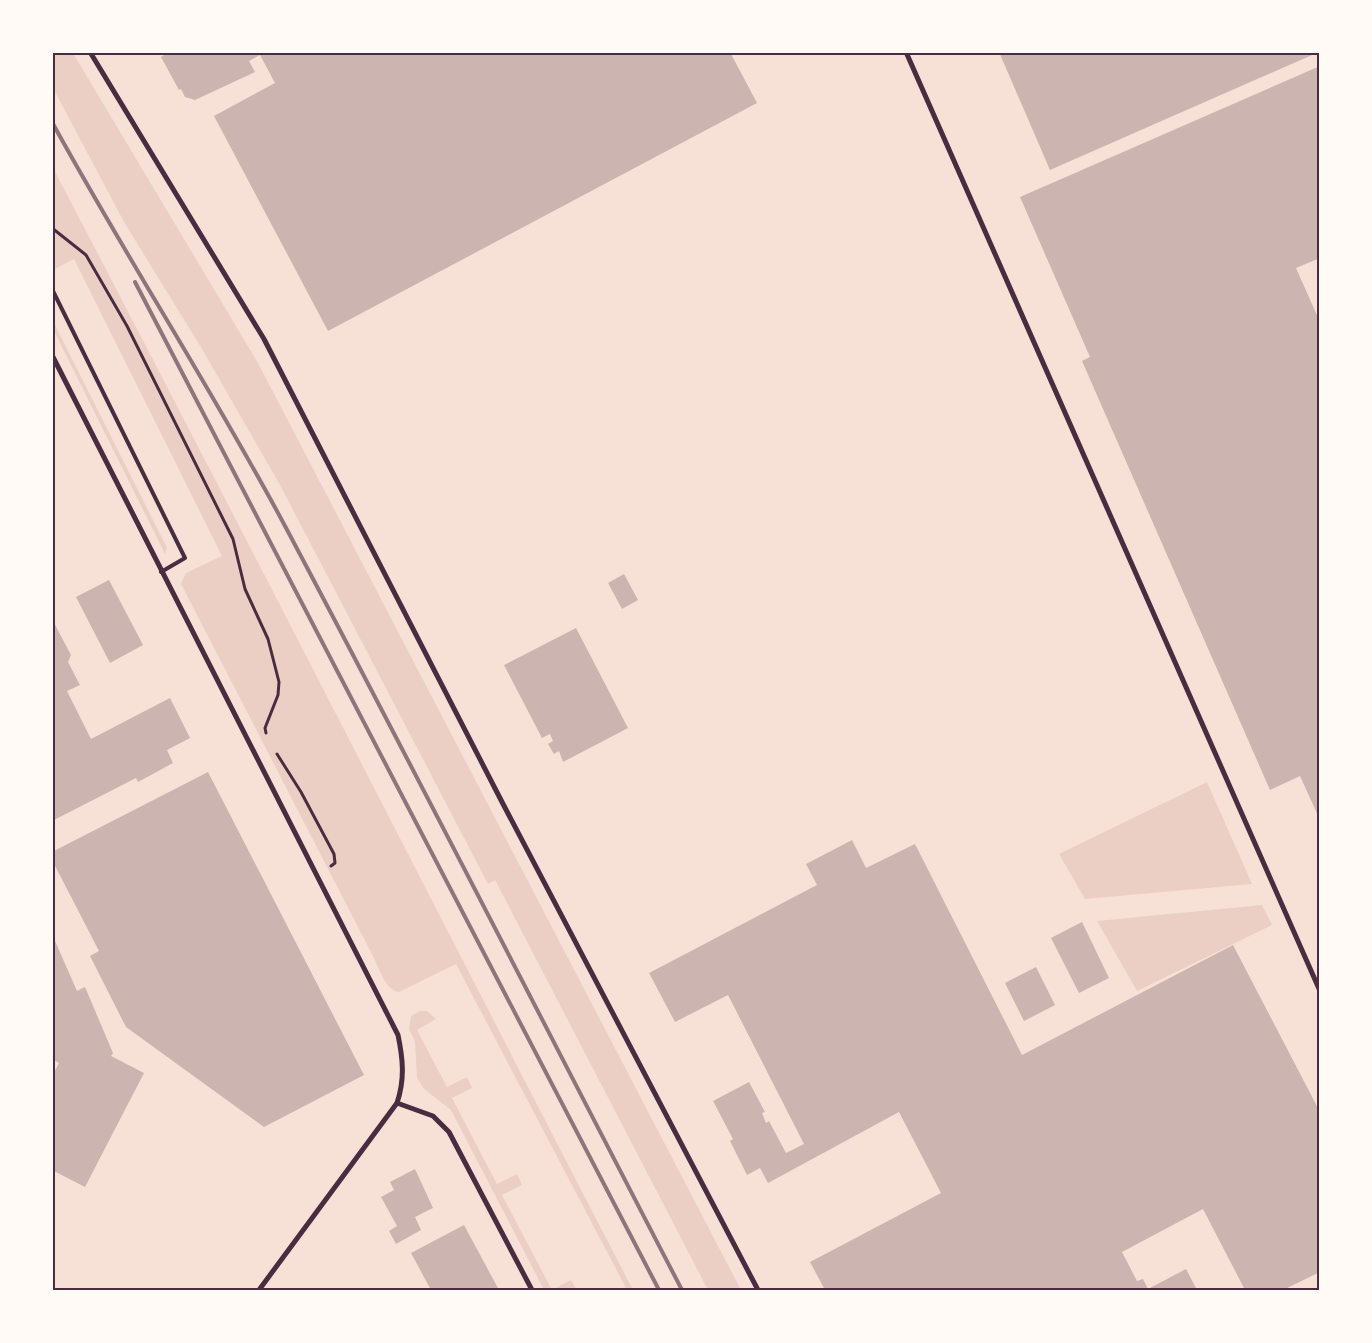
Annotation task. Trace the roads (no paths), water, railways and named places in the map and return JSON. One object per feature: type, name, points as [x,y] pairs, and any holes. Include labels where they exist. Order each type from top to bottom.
[{"type":"street","points":[[90,52],[264,339],[502,802],[758,1290]]},
{"type":"street","points":[[906,52],[1320,991]]},
{"type":"street","points":[[52,355],[398,1035],[403,1061],[403,1076],[397,1103],[259,1290]]},
{"type":"street","points":[[397,1103],[433,1116],[449,1132],[532,1290]]},
{"type":"lane","points":[[52,289],[185,558],[161,572]]},
{"type":"railway","points":[[52,122],[228,424],[285,526],[682,1290]]},
{"type":"railway","points":[[135,282],[659,1290]]}]
